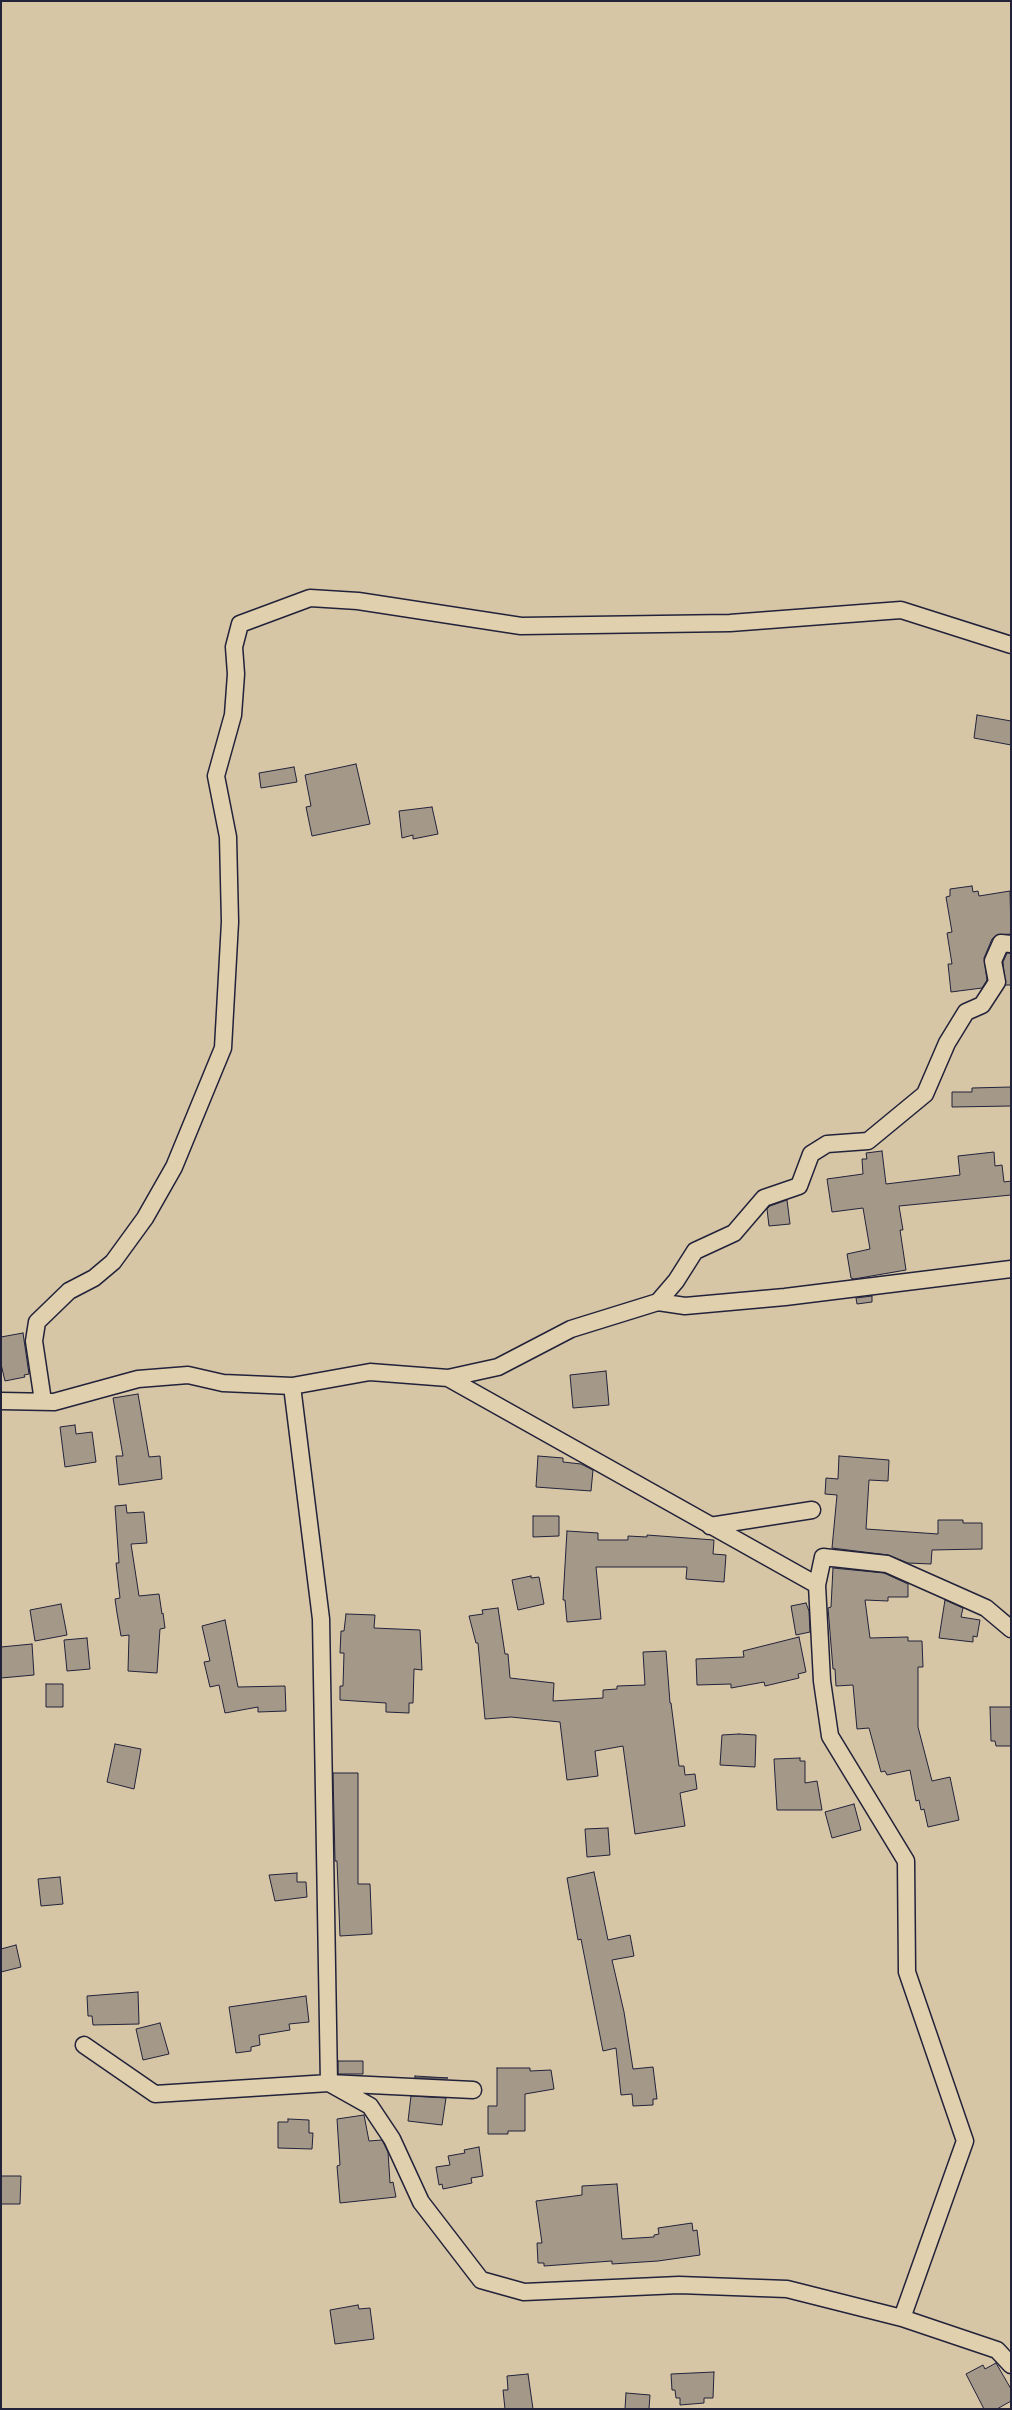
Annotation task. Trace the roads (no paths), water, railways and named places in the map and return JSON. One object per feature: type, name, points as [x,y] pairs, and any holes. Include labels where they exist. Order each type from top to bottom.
[{"type":"street","points":[[44,1402],[34,1340],[37,1322],[69,1291],[94,1278],[113,1262],[145,1218],[174,1167],[223,1048],[230,922],[228,837],[216,776],[233,715],[236,674],[234,647],[240,624],[310,598],[358,601],[521,626],[730,623],[901,610],[1011,645]]},
{"type":"street","points":[[658,1302],[676,1281],[695,1251],[734,1233],[764,1198],[799,1186],[811,1154],[827,1144],[868,1141],[925,1094],[947,1043],[966,1012],[982,1005],[997,982],[993,961],[1001,943],[1011,944]]},
{"type":"street","points":[[1,1401],[54,1402],[138,1379],[188,1375],[223,1383],[292,1386],[370,1372],[448,1378],[498,1367],[571,1329],[658,1302],[685,1306],[784,1297],[1011,1269]]},
{"type":"street","points":[[448,1378],[817,1585]]},
{"type":"street","points":[[292,1386],[322,1619],[329,2083]]},
{"type":"street","points":[[710,1526],[812,1510]]},
{"type":"street","points":[[902,2318],[965,2141],[907,1972],[906,1861],[830,1736],[822,1681],[817,1585],[823,1557],[887,1564],[986,1608],[1011,1629]]},
{"type":"street","points":[[84,2045],[155,2094],[329,2083],[473,2090]]},
{"type":"street","points":[[329,2083],[370,2106],[392,2139],[421,2202],[481,2280],[524,2292],[679,2285],[787,2288],[902,2318],[997,2350],[1011,2365]]}]
